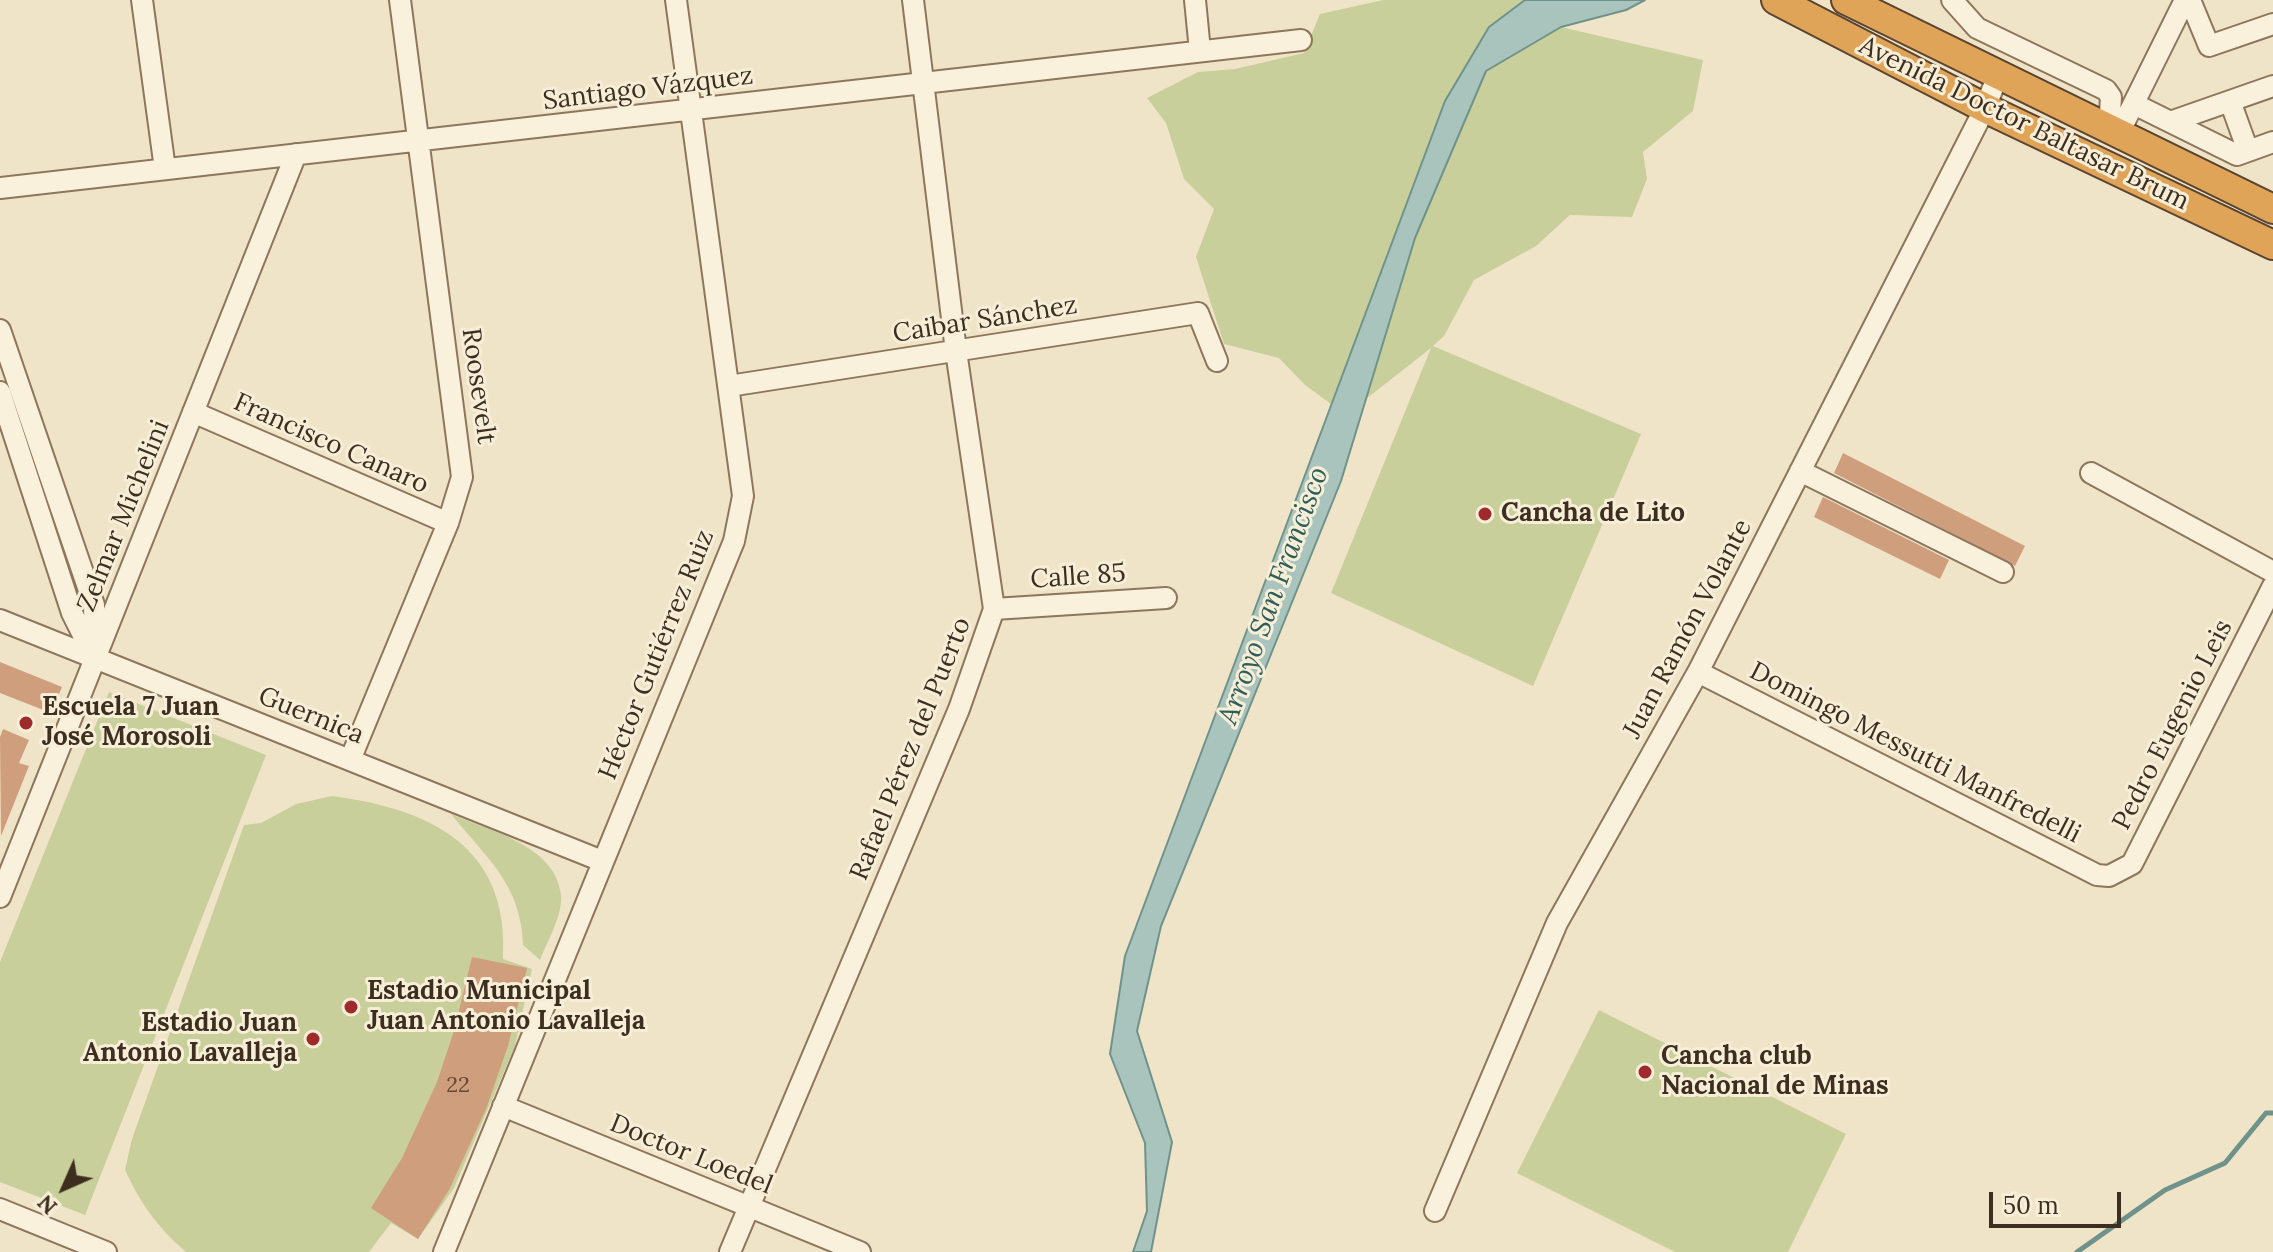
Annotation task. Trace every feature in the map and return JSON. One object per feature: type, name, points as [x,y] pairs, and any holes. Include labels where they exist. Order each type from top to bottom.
[{"type":"highway","name":"Avenida Doctor Baltasar Brum","points":[[1776,0],[1985,108],[2273,245]]},
{"type":"highway","name":"Avenida Doctor Baltasar Brum","points":[[1846,0],[2273,209]]},
{"type":"street","points":[[142,0],[165,169]]},
{"type":"street","name":"Roosevelt","points":[[350,760],[459,496],[462,458],[400,0]]},
{"type":"street","name":"Héctor Gutiérrez Ruiz","points":[[444,1252],[734,541],[743,496],[676,0]]},
{"type":"street","name":"Rafael Pérez del Puerto","points":[[730,1252],[959,709],[994,609],[956,351],[913,0]]},
{"type":"street","points":[[1195,0],[1200,51]]},
{"type":"street","points":[[1952,0],[1977,28],[2106,90],[2111,97],[2114,130]]},
{"type":"street","points":[[2114,130],[2134,104],[2188,0]]},
{"type":"street","points":[[2188,0],[2209,46],[2273,24]]},
{"type":"street","name":"Santiago Vázquez","points":[[0,188],[418,143],[1301,40]]},
{"type":"street","name":"Juan Ramón Volante","points":[[1435,1211],[1557,923],[1698,672],[1985,108],[1998,75]]},
{"type":"street","points":[[2170,122],[2273,86]]},
{"type":"street","points":[[2230,101],[2243,153]]},
{"type":"street","points":[[2134,104],[2243,153],[2273,142]]},
{"type":"street","name":"Zelmar Michelini","points":[[0,897],[296,154]]},
{"type":"street","name":"Caibar Sánchez","points":[[729,386],[1198,313],[1217,361]]},
{"type":"street","points":[[0,330],[34,461]]},
{"type":"street","points":[[0,392],[34,461],[94,605],[95,658]]},
{"type":"street","name":"Francisco Canaro","points":[[193,412],[448,523]]},
{"type":"street","points":[[1800,471],[2003,572]]},
{"type":"street","points":[[2091,473],[2273,572]]},
{"type":"street","name":"Pedro Eugenio Leis","points":[[2109,876],[2132,864],[2273,586]]},
{"type":"street","name":"Calle 85","points":[[994,609],[1166,598]]},
{"type":"street","name":"Guernica","points":[[0,620],[602,861]]},
{"type":"street","name":"Domingo Messutti Manfredelli","points":[[1698,672],[2097,875],[2109,876]]},
{"type":"street","name":"Doctor Loedel","points":[[503,1106],[860,1252]]},
{"type":"street","points":[[0,1209],[106,1252]]},
{"type":"green space","points":[[1383,0],[1525,0],[1489,27],[1445,101],[1331,404],[1305,385],[1279,358],[1224,344],[1196,257],[1214,209],[1184,179],[1166,123],[1147,98],[1198,72],[1235,69],[1304,53],[1320,14]]},
{"type":"green space","points":[[1561,27],[1703,60],[1693,111],[1643,152],[1647,179],[1632,217],[1570,215],[1536,246],[1474,280],[1444,336],[1433,346],[1641,434],[1533,686],[1331,593],[1431,348],[1366,399],[1415,238],[1486,71]]},
{"type":"green space","points":[[109,692],[266,755],[85,1215],[0,1182],[0,962]]},
{"type":"green space","name":"Estadio Municipal Juan Antonio Lavalleja","points":[[332,796],[401,811],[431,823],[457,840],[478,861],[493,888],[502,920],[503,959],[532,969],[515,1046],[454,1188],[418,1239],[391,1223],[369,1252],[186,1252],[151,1214],[125,1170],[132,1139],[244,825],[261,823],[296,804]]},
{"type":"green space","points":[[451,814],[518,842],[547,864],[556,878],[561,895],[560,911],[540,960],[523,945],[521,923],[509,888],[489,858]]},
{"type":"green space","name":"Cancha club Nacional de Minas","points":[[1599,1010],[1846,1134],[1788,1252],[1675,1252],[1517,1173]]},
{"type":"water","name":"Arroyo San Francisco","points":[[1525,0],[1645,0],[1626,10],[1561,27],[1486,71],[1415,238],[1341,481],[1161,926],[1137,1031],[1172,1142],[1151,1252],[1133,1252],[1147,1211],[1145,1143],[1110,1054],[1125,956],[1445,101],[1489,27]]},
{"type":"building","points":[[1843,453],[2025,546],[2015,566],[1834,473]]},
{"type":"building","points":[[1823,497],[1949,560],[1940,579],[1814,517]]},
{"type":"building","points":[[0,662],[62,687],[51,713],[0,693]]},
{"type":"building","points":[[3,729],[29,740],[19,763],[29,766],[1,836],[0,737]]},
{"type":"building","points":[[472,957],[527,968],[508,1046],[486,1109],[449,1190],[418,1239],[371,1208],[402,1158],[437,1082],[454,1031]]},
{"type":"waterway","points":[[2077,1252],[2165,1190],[2225,1163],[2266,1113],[2273,1113]]},
{"type":"place","name":"Cancha de Lito","points":[[1485,514]]},
{"type":"place","name":"Escuela 7 Juan José Morosoli","points":[[26,723]]},
{"type":"place","name":"Estadio Municipal Juan Antonio Lavalleja","points":[[351,1007]]},
{"type":"place","name":"Estadio Juan Antonio Lavalleja","points":[[313,1039]]},
{"type":"place","name":"Cancha club Nacional de Minas","points":[[1645,1072]]}]
